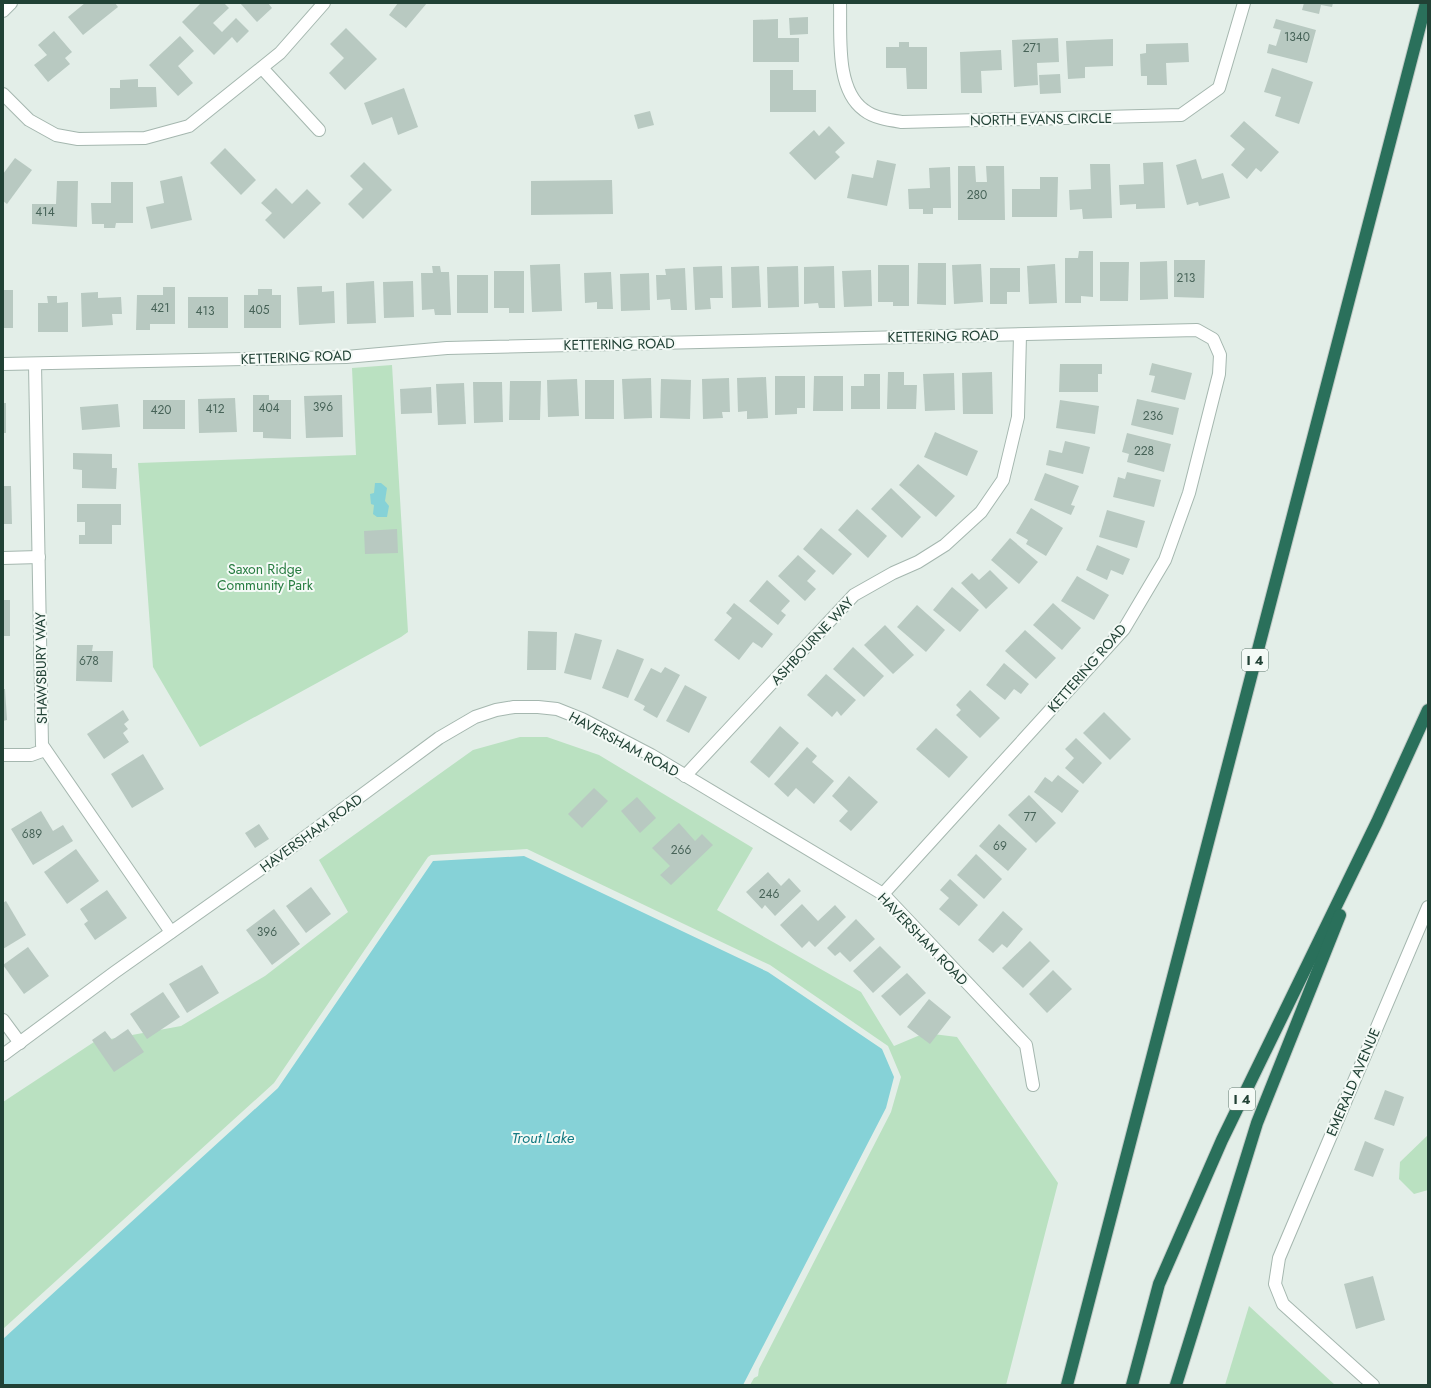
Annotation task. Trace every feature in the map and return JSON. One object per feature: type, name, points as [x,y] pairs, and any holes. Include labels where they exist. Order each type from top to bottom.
[{"type":"highway","name":"I 4","points":[[1067,1385],[1426,3]]},
{"type":"highway","name":"I 4","points":[[1132,1385],[1162,1277],[1222,1140],[1377,822],[1428,710]]},
{"type":"highway","points":[[1176,1385],[1257,1122],[1377,822]]},
{"type":"street","points":[[3,11],[11,3]]},
{"type":"street","points":[[3,94],[29,120],[56,135],[78,139],[145,138],[189,126],[280,53],[324,3]]},
{"type":"street","name":"NORTH EVANS CIRCLE","points":[[840,3],[843,79],[852,97],[864,111],[880,118],[902,122],[1181,115],[1219,88],[1244,3]]},
{"type":"street","points":[[262,68],[319,130]]},
{"type":"street","name":"KETTERING ROAD","points":[[3,364],[346,357],[447,348],[1197,330],[1213,339],[1220,355],[1219,374],[1189,493],[1165,560],[1124,629],[883,894]]},
{"type":"street","name":"ASHBOURNE WAY","points":[[686,776],[854,595],[893,573],[918,562],[945,545],[981,512],[1003,480],[1018,417],[1020,335]]},
{"type":"street","name":"SHAWSBURY WAY","points":[[35,364],[42,746],[172,932]]},
{"type":"street","points":[[3,558],[39,557]]},
{"type":"street","name":"HAVERSHAM ROAD","points":[[3,1055],[293,846],[439,738],[476,717],[496,710],[514,707],[557,709],[602,730],[686,776],[883,894],[1026,1045],[1033,1085]]},
{"type":"street","points":[[3,755],[31,755],[45,750]]},
{"type":"street","name":"EMERALD AVENUE","points":[[1373,1385],[1283,1304],[1275,1284],[1279,1258],[1427,912]]},
{"type":"street","points":[[3,1020],[20,1043]]},
{"type":"green space","name":"Saxon Ridge Community Park","points":[[392,365],[408,632],[200,747],[153,667],[138,463],[356,455],[352,368]]},
{"type":"green space","points":[[520,737],[547,737],[599,755],[753,848],[717,910],[861,992],[894,1046],[925,1033],[957,1037],[1058,1183],[1006,1385],[750,1385],[754,1378],[758,1376],[759,1369],[891,1112],[901,1077],[888,1046],[770,965],[527,849],[431,855],[428,857],[274,1083],[3,1329],[3,1102],[94,1042],[181,1026],[265,976],[348,912],[319,860],[473,750]]},
{"type":"green space","points":[[1428,1135],[1428,1190],[1414,1194],[1399,1179],[1400,1162]]},
{"type":"green space","points":[[1249,1306],[1335,1385],[1225,1385]]},
{"type":"water","points":[[375,483],[381,483],[387,488],[385,501],[389,506],[387,517],[377,517],[373,514],[374,505],[371,504],[370,494],[374,493]]},
{"type":"water","name":"Trout Lake","points":[[524,856],[768,972],[882,1049],[894,1077],[886,1108],[743,1385],[3,1385],[3,1339],[278,1088],[433,861]]},
{"type":"building","points":[[85,3],[115,3],[118,7],[83,35],[68,17]]},
{"type":"building","points":[[201,3],[224,3],[229,8],[213,23],[222,32],[236,18],[249,31],[237,43],[232,37],[214,55],[182,22]]},
{"type":"building","points":[[240,3],[268,3],[272,8],[257,22]]},
{"type":"building","points":[[398,3],[427,3],[406,28],[389,15]]},
{"type":"building","points":[[1304,3],[1333,3],[1332,7],[1321,5],[1319,14],[1302,10]]},
{"type":"building","points":[[808,17],[808,34],[790,35],[789,18]]},
{"type":"building","points":[[778,19],[778,38],[799,38],[799,62],[753,62],[753,20]]},
{"type":"building","points":[[1276,19],[1316,30],[1307,63],[1267,53],[1269,44],[1276,46],[1281,30],[1273,28]]},
{"type":"building","points":[[346,28],[377,59],[345,90],[329,73],[344,58],[330,44]]},
{"type":"building","points":[[54,31],[72,52],[65,58],[70,64],[48,82],[34,65],[47,55],[38,45]]},
{"type":"building","points":[[180,36],[194,51],[178,66],[193,83],[178,96],[149,65]]},
{"type":"building","points":[[1058,38],[1059,62],[1037,63],[1038,85],[1014,87],[1012,40]]},
{"type":"building","points":[[1113,39],[1113,66],[1085,67],[1085,78],[1068,79],[1066,41]]},
{"type":"building","points":[[899,42],[909,42],[909,47],[927,47],[927,89],[907,89],[906,68],[886,68],[886,47],[899,47]]},
{"type":"building","points":[[1188,43],[1189,62],[1166,63],[1167,85],[1147,85],[1147,76],[1141,76],[1140,54],[1146,53],[1146,44]]},
{"type":"building","points":[[1001,50],[1002,70],[981,71],[982,93],[961,93],[960,52]]},
{"type":"building","points":[[1272,68],[1313,82],[1299,124],[1275,116],[1281,97],[1264,92]]},
{"type":"building","points":[[770,70],[793,70],[793,90],[816,90],[816,112],[770,112]]},
{"type":"building","points":[[1060,74],[1061,93],[1040,94],[1039,75]]},
{"type":"building","points":[[138,79],[138,87],[156,87],[157,107],[110,109],[110,88],[120,88],[120,80]]},
{"type":"building","points":[[404,88],[418,127],[398,135],[392,117],[372,125],[364,103]]},
{"type":"building","points":[[650,111],[654,125],[638,129],[634,115]]},
{"type":"building","points":[[1244,121],[1279,152],[1261,172],[1256,168],[1247,179],[1231,165],[1245,149],[1230,136]]},
{"type":"building","points":[[829,126],[845,143],[835,152],[840,157],[815,180],[789,153],[814,130],[819,136]]},
{"type":"building","points":[[225,148],[256,180],[241,195],[210,163]]},
{"type":"building","points":[[15,158],[32,170],[7,204],[3,201],[3,174]]},
{"type":"building","points":[[1196,159],[1202,179],[1223,173],[1230,198],[1199,206],[1198,202],[1187,205],[1176,165]]},
{"type":"building","points":[[877,160],[896,164],[887,206],[847,198],[852,174],[873,178]]},
{"type":"building","points":[[364,162],[392,190],[363,219],[348,204],[363,189],[350,176]]},
{"type":"building","points":[[1163,162],[1165,208],[1136,209],[1136,204],[1120,205],[1119,185],[1144,184],[1143,163]]},
{"type":"building","points":[[1090,164],[1110,164],[1112,218],[1083,219],[1082,209],[1070,210],[1069,190],[1091,189]]},
{"type":"building","points":[[958,166],[975,166],[976,182],[987,182],[986,166],[1004,166],[1005,220],[958,220]]},
{"type":"building","points":[[950,167],[951,208],[933,208],[933,214],[923,214],[923,209],[909,209],[908,189],[930,188],[929,168]]},
{"type":"building","points":[[182,176],[192,220],[151,229],[146,207],[164,203],[160,181]]},
{"type":"building","points":[[1040,177],[1058,177],[1057,217],[1012,217],[1012,189],[1040,189]]},
{"type":"building","points":[[612,180],[613,214],[531,215],[531,181]]},
{"type":"building","points":[[57,181],[78,181],[77,227],[32,224],[32,204],[56,204]]},
{"type":"building","points":[[111,182],[133,182],[133,223],[116,223],[115,228],[104,228],[104,224],[92,224],[91,203],[111,203]]},
{"type":"building","points":[[276,188],[292,204],[307,189],[321,203],[284,239],[265,220],[272,213],[261,203]]},
{"type":"building","points":[[1079,251],[1093,251],[1093,297],[1081,296],[1081,303],[1065,303],[1065,258],[1078,258]]},
{"type":"building","points":[[1174,260],[1205,260],[1204,298],[1174,297]]},
{"type":"building","points":[[1167,261],[1168,299],[1140,300],[1140,262]]},
{"type":"building","points":[[1100,262],[1129,262],[1128,301],[1100,301]]},
{"type":"building","points":[[918,263],[946,263],[946,305],[917,304]]},
{"type":"building","points":[[560,264],[562,311],[532,312],[530,265]]},
{"type":"building","points":[[981,264],[983,302],[954,304],[952,265]]},
{"type":"building","points":[[1055,264],[1057,303],[1029,304],[1027,266]]},
{"type":"building","points":[[878,265],[909,265],[909,306],[893,306],[893,302],[878,302]]},
{"type":"building","points":[[432,266],[440,266],[441,272],[449,272],[451,315],[435,315],[434,309],[422,310],[421,273],[433,273]]},
{"type":"building","points":[[722,266],[723,298],[710,298],[711,309],[695,310],[693,267]]},
{"type":"building","points":[[759,266],[761,307],[732,308],[731,267]]},
{"type":"building","points":[[798,266],[799,307],[768,308],[767,267]]},
{"type":"building","points":[[834,266],[835,308],[819,308],[818,303],[804,304],[804,267]]},
{"type":"building","points":[[685,268],[687,310],[671,310],[670,299],[657,300],[656,275],[666,275],[665,269]]},
{"type":"building","points":[[990,268],[1020,268],[1020,292],[1007,292],[1007,304],[990,304]]},
{"type":"building","points":[[871,270],[872,306],[844,307],[842,271]]},
{"type":"building","points":[[494,271],[524,271],[524,313],[509,313],[509,308],[494,308]]},
{"type":"building","points":[[611,272],[613,309],[597,309],[597,302],[585,303],[584,273]]},
{"type":"building","points":[[649,273],[650,310],[621,311],[620,274]]},
{"type":"building","points":[[457,275],[488,275],[488,313],[457,313]]},
{"type":"building","points":[[374,281],[376,323],[347,324],[346,283]]},
{"type":"building","points":[[413,281],[414,317],[384,318],[383,282]]},
{"type":"building","points":[[322,286],[322,292],[334,291],[335,323],[299,325],[297,287]]},
{"type":"building","points":[[163,287],[175,287],[175,324],[150,324],[150,330],[136,330],[137,295],[163,295]]},
{"type":"building","points":[[258,289],[272,289],[272,295],[281,295],[281,328],[244,328],[244,295],[258,295]]},
{"type":"building","points":[[3,290],[13,290],[13,328],[3,328]]},
{"type":"building","points":[[98,292],[98,298],[121,297],[122,314],[112,314],[113,325],[82,327],[81,293]]},
{"type":"building","points":[[47,296],[57,296],[57,303],[68,302],[68,332],[38,332],[38,303],[48,303]]},
{"type":"building","points":[[188,297],[228,297],[228,328],[188,328]]},
{"type":"building","points":[[1152,363],[1192,373],[1185,400],[1151,392],[1155,376],[1149,375]]},
{"type":"building","points":[[1060,364],[1102,364],[1102,374],[1098,374],[1098,392],[1059,392]]},
{"type":"building","points":[[888,372],[904,372],[904,385],[917,385],[916,409],[887,409]]},
{"type":"building","points":[[992,372],[993,414],[963,414],[962,373]]},
{"type":"building","points":[[954,373],[955,410],[925,411],[923,374]]},
{"type":"building","points":[[864,374],[880,374],[880,409],[851,409],[851,386],[864,386]]},
{"type":"building","points":[[775,376],[805,376],[805,408],[797,408],[797,414],[775,415]]},
{"type":"building","points":[[814,376],[843,376],[843,411],[813,411]]},
{"type":"building","points":[[766,377],[768,418],[747,419],[747,411],[738,412],[737,378]]},
{"type":"building","points":[[651,378],[652,418],[624,419],[622,379]]},
{"type":"building","points":[[729,378],[730,412],[722,412],[723,418],[703,419],[702,379]]},
{"type":"building","points":[[577,379],[579,416],[548,417],[547,380]]},
{"type":"building","points":[[661,379],[691,380],[690,419],[660,418]]},
{"type":"building","points":[[585,380],[614,380],[614,419],[585,419]]},
{"type":"building","points":[[510,381],[541,381],[540,420],[509,420]]},
{"type":"building","points":[[473,382],[502,382],[503,422],[474,423]]},
{"type":"building","points":[[464,383],[466,424],[438,425],[436,384]]},
{"type":"building","points":[[431,387],[432,413],[401,414],[400,389]]},
{"type":"building","points":[[253,395],[269,395],[269,400],[291,400],[291,439],[263,438],[263,432],[253,432]]},
{"type":"building","points":[[342,395],[343,437],[306,438],[304,396]]},
{"type":"building","points":[[235,398],[237,432],[199,433],[198,399]]},
{"type":"building","points":[[1137,399],[1179,408],[1173,435],[1131,425]]},
{"type":"building","points":[[143,400],[185,400],[185,429],[143,429]]},
{"type":"building","points":[[1060,400],[1099,406],[1095,434],[1056,428]]},
{"type":"building","points":[[3,403],[6,403],[6,433],[3,433]]},
{"type":"building","points":[[118,404],[120,427],[82,430],[80,407]]},
{"type":"building","points":[[935,432],[978,451],[967,476],[924,457]]},
{"type":"building","points":[[1127,433],[1171,444],[1164,472],[1127,462],[1129,454],[1122,452]]},
{"type":"building","points":[[1065,441],[1090,447],[1083,474],[1046,465],[1049,450],[1062,453]]},
{"type":"building","points":[[73,453],[112,454],[112,468],[117,468],[116,489],[82,488],[82,470],[73,469]]},
{"type":"building","points":[[918,464],[955,496],[936,517],[899,485]]},
{"type":"building","points":[[1127,472],[1161,480],[1154,507],[1113,497],[1118,477],[1125,479]]},
{"type":"building","points":[[1045,473],[1079,486],[1071,505],[1075,506],[1071,515],[1034,500]]},
{"type":"building","points":[[3,486],[11,486],[12,524],[3,524]]},
{"type":"building","points":[[891,488],[921,517],[902,538],[871,509]]},
{"type":"building","points":[[77,504],[121,504],[121,525],[112,525],[112,544],[79,544],[79,535],[85,535],[85,522],[77,522]]},
{"type":"building","points":[[1031,508],[1063,528],[1046,556],[1026,544],[1028,540],[1016,533]]},
{"type":"building","points":[[857,509],[887,536],[868,558],[838,530]]},
{"type":"building","points":[[1107,510],[1145,521],[1137,548],[1099,537]]},
{"type":"building","points":[[821,528],[852,554],[833,575],[803,549]]},
{"type":"building","points":[[397,529],[398,553],[365,554],[364,531]]},
{"type":"building","points":[[1010,538],[1038,562],[1019,584],[991,560]]},
{"type":"building","points":[[1097,545],[1130,559],[1123,575],[1111,570],[1107,580],[1086,570]]},
{"type":"building","points":[[798,555],[816,571],[807,581],[816,589],[805,601],[778,576]]},
{"type":"building","points":[[990,570],[1008,588],[986,609],[961,583],[972,573],[979,580]]},
{"type":"building","points":[[1077,576],[1109,595],[1094,620],[1061,601]]},
{"type":"building","points":[[767,580],[790,601],[781,611],[786,615],[778,625],[749,601]]},
{"type":"building","points":[[952,587],[979,610],[960,632],[933,610]]},
{"type":"building","points":[[3,600],[10,600],[10,636],[3,636]]},
{"type":"building","points":[[734,603],[773,634],[762,648],[753,642],[739,660],[714,640],[732,618],[726,613]]},
{"type":"building","points":[[1053,603],[1081,628],[1062,650],[1033,625]]},
{"type":"building","points":[[917,605],[945,630],[926,652],[897,627]]},
{"type":"building","points":[[885,625],[914,655],[893,674],[864,645]]},
{"type":"building","points":[[1025,630],[1056,658],[1036,679],[1005,651]]},
{"type":"building","points":[[528,631],[557,632],[556,670],[527,670]]},
{"type":"building","points":[[575,633],[602,640],[591,680],[564,673]]},
{"type":"building","points":[[77,645],[93,645],[92,651],[113,651],[112,682],[76,681]]},
{"type":"building","points":[[853,647],[884,676],[864,697],[833,669]]},
{"type":"building","points":[[617,649],[644,659],[628,698],[602,688]]},
{"type":"building","points":[[1004,663],[1029,684],[1021,694],[1014,689],[1005,700],[986,685]]},
{"type":"building","points":[[665,667],[680,675],[657,718],[643,710],[645,706],[634,700],[651,668],[661,673]]},
{"type":"building","points":[[826,674],[856,700],[841,716],[837,711],[832,717],[807,695]]},
{"type":"building","points":[[685,685],[707,697],[689,733],[666,721]]},
{"type":"building","points":[[3,689],[5,689],[7,720],[3,721]]},
{"type":"building","points":[[970,690],[1000,718],[980,738],[956,715],[961,710],[956,705]]},
{"type":"building","points":[[123,710],[129,720],[124,724],[128,729],[123,733],[129,742],[104,759],[87,734]]},
{"type":"building","points":[[1104,712],[1131,739],[1110,760],[1083,733]]},
{"type":"building","points":[[780,726],[799,743],[769,778],[750,762]]},
{"type":"building","points":[[936,728],[968,757],[949,778],[916,749]]},
{"type":"building","points":[[1076,738],[1102,763],[1083,784],[1065,768],[1074,758],[1065,749]]},
{"type":"building","points":[[807,747],[817,756],[812,762],[834,781],[814,804],[796,788],[788,797],[774,784]]},
{"type":"building","points":[[143,754],[164,789],[132,808],[111,774]]},
{"type":"building","points":[[1058,775],[1079,791],[1062,813],[1034,792],[1045,777],[1052,782]]},
{"type":"building","points":[[849,776],[878,802],[851,831],[839,821],[848,811],[832,796]]},
{"type":"building","points":[[594,788],[608,801],[582,828],[568,814]]},
{"type":"building","points":[[1029,795],[1056,823],[1036,843],[1008,815]]},
{"type":"building","points":[[637,797],[656,818],[640,833],[621,811]]},
{"type":"building","points":[[41,811],[53,831],[63,825],[73,841],[33,865],[11,829]]},
{"type":"building","points":[[679,823],[695,841],[702,834],[713,845],[671,885],[660,875],[670,866],[652,848]]},
{"type":"building","points":[[259,824],[269,839],[255,848],[245,833]]},
{"type":"building","points":[[999,824],[1027,849],[1008,871],[979,846]]},
{"type":"building","points":[[76,849],[99,881],[67,904],[44,872]]},
{"type":"building","points":[[976,854],[1002,879],[984,899],[957,875]]},
{"type":"building","points":[[768,872],[781,886],[789,878],[801,891],[775,916],[765,905],[762,909],[746,892]]},
{"type":"building","points":[[950,879],[978,905],[959,926],[939,909],[949,898],[940,890]]},
{"type":"building","points":[[311,887],[331,914],[306,933],[286,906]]},
{"type":"building","points":[[107,890],[127,918],[95,940],[84,924],[88,921],[80,909]]},
{"type":"building","points":[[6,901],[26,935],[3,949],[3,903]]},
{"type":"building","points":[[802,904],[818,921],[835,905],[846,917],[815,947],[809,941],[802,948],[780,925]]},
{"type":"building","points":[[274,909],[300,944],[272,965],[246,930]]},
{"type":"building","points":[[1003,911],[1023,929],[1007,948],[1002,944],[993,953],[978,940]]},
{"type":"building","points":[[856,919],[875,939],[850,962],[840,952],[835,956],[827,948]]},
{"type":"building","points":[[1030,941],[1050,961],[1023,988],[1002,968]]},
{"type":"building","points":[[880,946],[901,967],[873,993],[853,971]]},
{"type":"building","points":[[28,947],[49,976],[24,994],[3,965]]},
{"type":"building","points":[[202,965],[219,993],[187,1013],[169,984]]},
{"type":"building","points":[[1053,970],[1072,989],[1047,1013],[1029,994]]},
{"type":"building","points":[[907,973],[926,993],[900,1016],[881,996]]},
{"type":"building","points":[[163,992],[180,1017],[147,1039],[130,1014]]},
{"type":"building","points":[[929,999],[951,1017],[930,1044],[907,1027]]},
{"type":"building","points":[[128,1029],[144,1052],[114,1072],[92,1040],[105,1031],[112,1040]]},
{"type":"building","points":[[1385,1090],[1404,1097],[1394,1126],[1374,1119]]},
{"type":"building","points":[[1365,1141],[1384,1149],[1373,1177],[1354,1170]]},
{"type":"building","points":[[1373,1276],[1385,1320],[1356,1329],[1344,1284]]}]
